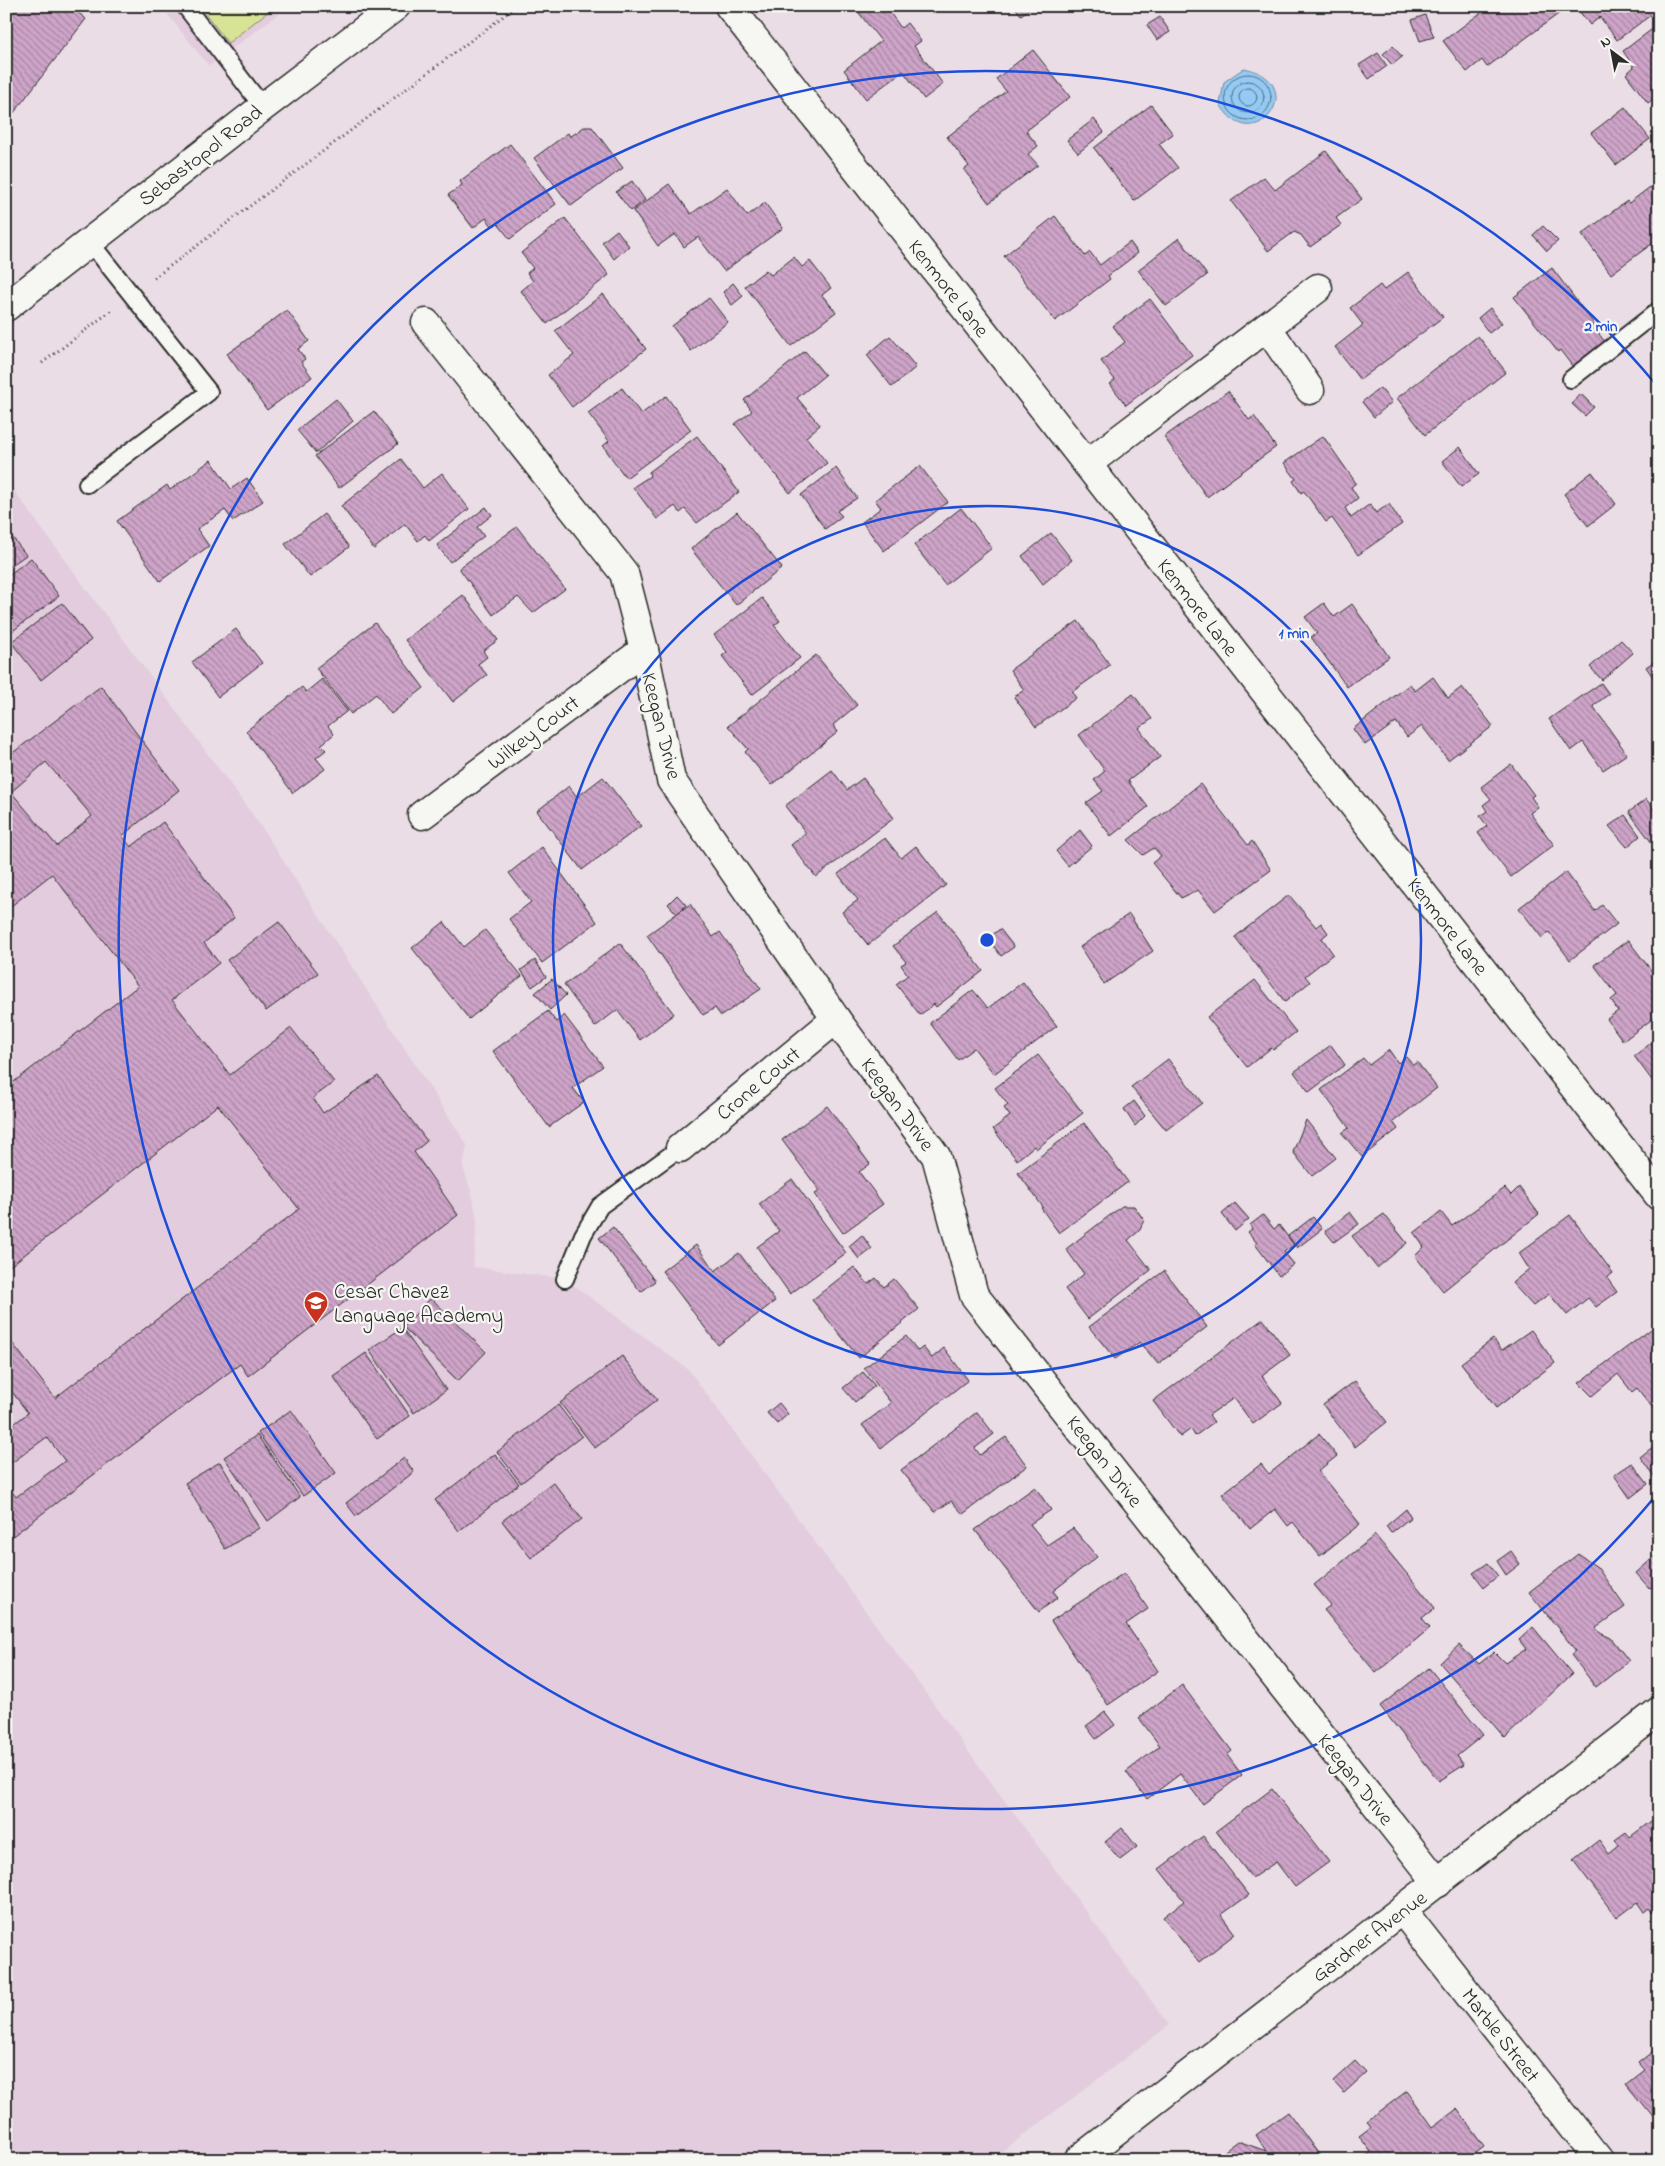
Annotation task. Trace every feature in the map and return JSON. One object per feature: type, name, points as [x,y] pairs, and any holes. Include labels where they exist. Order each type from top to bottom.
[{"type":"street","name":"Sebastopol Road","points":[[6,307],[89,241],[396,6]]},
{"type":"street","name":"Kenmore Lane","points":[[739,10],[1087,464],[1659,1196]]},
{"type":"street","points":[[1087,464],[1318,288]]},
{"type":"street","name":"Keegan Drive","points":[[426,323],[624,574],[644,650],[671,780],[836,1019],[936,1156],[974,1295],[1438,1883]]},
{"type":"street","points":[[1267,327],[1310,390]]},
{"type":"street","name":"Wilkey Court","points":[[422,814],[644,650]]},
{"type":"street","name":"Crone Court","points":[[680,1148],[836,1019]]},
{"type":"street","name":"Gardner Avenue","points":[[1078,2160],[1659,1712]]},
{"type":"street","name":"Marble Street","points":[[1402,1910],[1599,2160]]},
{"type":"lane","points":[[185,6],[263,107]]},
{"type":"lane","points":[[87,484],[209,392],[89,241]]},
{"type":"lane","points":[[1571,379],[1659,310]]},
{"type":"lane","points":[[565,1280],[582,1235],[600,1206],[680,1148]]},
{"type":"path","points":[[42,363],[518,6]]},
{"type":"shaded area","points":[[161,6],[289,6],[209,66]]},
{"type":"shaded area","name":"Cesar Chavez Language Academy","points":[[6,480],[260,825],[467,1145],[463,1167],[473,1198],[477,1221],[473,1267],[565,1279],[688,1369],[1169,2025],[991,2160],[6,2160]]},
{"type":"green space","points":[[212,6],[275,6],[228,43],[204,12]]},
{"type":"water","points":[[1244,68],[1264,76],[1274,88],[1276,101],[1271,113],[1261,122],[1248,125],[1234,120],[1220,104],[1224,82]]},
{"type":"building","points":[[6,6],[70,6],[86,19],[6,123]]},
{"type":"building","points":[[868,6],[885,6],[901,28],[907,23],[921,41],[914,46],[943,84],[924,99],[903,71],[866,99],[844,70],[881,41],[859,13]]},
{"type":"building","points":[[1014,6],[1033,6],[1021,15]]},
{"type":"building","points":[[1490,6],[1569,6],[1487,67],[1482,60],[1467,72],[1443,41]]},
{"type":"building","points":[[1575,6],[1658,6],[1659,9],[1617,40],[1600,17],[1590,25]]},
{"type":"building","points":[[1425,15],[1434,37],[1420,41],[1412,20]]},
{"type":"building","points":[[1160,17],[1170,32],[1157,40],[1147,25]]},
{"type":"building","points":[[1659,24],[1659,98],[1657,96],[1648,103],[1626,74],[1634,67],[1623,51]]},
{"type":"building","points":[[1393,46],[1402,57],[1392,65],[1383,54]]},
{"type":"building","points":[[1033,50],[1070,97],[1026,131],[1038,146],[1028,154],[1038,165],[989,203],[964,170],[969,166],[947,137],[1006,91],[996,79]]},
{"type":"building","points":[[1378,53],[1387,66],[1369,79],[1359,65]]},
{"type":"building","points":[[1151,105],[1173,134],[1159,144],[1178,168],[1134,201],[1094,148]]},
{"type":"building","points":[[1625,107],[1650,139],[1616,165],[1591,133]]},
{"type":"building","points":[[1094,119],[1104,132],[1078,153],[1067,140]]},
{"type":"building","points":[[584,127],[592,127],[623,168],[571,206],[534,158],[568,133],[570,137]]},
{"type":"building","points":[[510,144],[556,204],[510,239],[498,224],[492,226],[486,218],[473,228],[448,195],[462,185],[460,181]]},
{"type":"building","points":[[1326,151],[1362,199],[1336,218],[1341,225],[1310,247],[1301,235],[1294,232],[1268,251],[1231,201],[1264,177],[1275,190]]},
{"type":"building","points":[[632,181],[645,200],[631,211],[616,192]]},
{"type":"building","points":[[669,184],[691,214],[727,188],[747,216],[765,203],[783,228],[724,271],[698,237],[684,247],[675,234],[658,246],[633,211]]},
{"type":"building","points":[[1650,187],[1659,199],[1659,232],[1655,238],[1657,240],[1611,274],[1582,234],[1627,201],[1629,203]]},
{"type":"building","points":[[1055,216],[1085,256],[1090,252],[1100,265],[1130,242],[1138,253],[1108,276],[1110,279],[1055,321],[1004,256]]},
{"type":"building","points":[[565,218],[609,275],[547,324],[521,291],[533,281],[527,273],[533,268],[521,253]]},
{"type":"building","points":[[1543,226],[1558,241],[1547,251],[1533,235]]},
{"type":"building","points":[[617,230],[629,246],[614,259],[602,242]]},
{"type":"building","points":[[1179,238],[1207,275],[1166,306],[1138,270]]},
{"type":"building","points":[[794,257],[802,267],[810,261],[831,288],[822,295],[836,312],[791,346],[745,286],[766,270],[771,275]]},
{"type":"building","points":[[1552,268],[1594,324],[1592,325],[1605,342],[1573,367],[1560,350],[1558,352],[1514,297]]},
{"type":"building","points":[[1408,272],[1443,317],[1360,380],[1335,347],[1363,325],[1350,308],[1380,285],[1384,290]]},
{"type":"building","points":[[733,283],[743,296],[732,305],[723,292]]},
{"type":"building","points":[[603,294],[646,349],[572,407],[548,375],[574,355],[555,331]]},
{"type":"building","points":[[709,298],[728,322],[691,351],[672,326]]},
{"type":"building","points":[[1150,299],[1192,355],[1126,405],[1110,384],[1115,380],[1101,361],[1125,342],[1113,326]]},
{"type":"building","points":[[1490,308],[1502,323],[1489,333],[1478,318]]},
{"type":"building","points":[[287,310],[309,341],[298,349],[305,359],[301,362],[312,377],[267,410],[227,354]]},
{"type":"building","points":[[890,336],[916,367],[892,387],[867,355]]},
{"type":"building","points":[[1478,336],[1506,372],[1425,435],[1397,398]]},
{"type":"building","points":[[805,351],[825,375],[797,398],[820,425],[806,437],[827,463],[790,493],[735,424],[752,411],[744,400]]},
{"type":"building","points":[[622,388],[641,414],[666,396],[691,430],[626,478],[603,446],[609,441],[588,413]]},
{"type":"building","points":[[1380,388],[1392,402],[1374,417],[1362,402]]},
{"type":"building","points":[[1228,391],[1249,420],[1254,416],[1276,447],[1207,497],[1164,437]]},
{"type":"building","points":[[1581,394],[1594,407],[1585,416],[1572,404]]},
{"type":"building","points":[[336,399],[353,421],[316,453],[297,430]]},
{"type":"building","points":[[374,411],[398,444],[339,488],[315,456]]},
{"type":"building","points":[[697,436],[739,492],[697,523],[685,509],[680,513],[675,506],[657,519],[633,487],[650,476],[649,472]]},
{"type":"building","points":[[1323,436],[1356,483],[1351,487],[1358,498],[1345,508],[1351,518],[1370,504],[1376,513],[1389,504],[1402,524],[1358,555],[1332,518],[1326,522],[1304,491],[1301,493],[1293,481],[1296,479],[1284,463]]},
{"type":"building","points":[[1460,447],[1479,474],[1461,487],[1442,461]]},
{"type":"building","points":[[401,459],[423,488],[442,473],[469,509],[429,541],[425,535],[418,541],[405,524],[374,549],[341,506]]},
{"type":"building","points":[[211,460],[231,489],[247,478],[263,501],[233,521],[225,510],[197,529],[209,546],[160,581],[117,521],[167,485],[170,490]]},
{"type":"building","points":[[920,466],[948,502],[884,551],[862,522],[881,508],[875,500]]},
{"type":"building","points":[[836,468],[857,498],[837,511],[842,516],[825,529],[801,495]]},
{"type":"building","points":[[1592,472],[1616,504],[1588,526],[1564,494]]},
{"type":"building","points":[[486,507],[492,515],[477,527],[484,536],[450,562],[437,545]]},
{"type":"building","points":[[961,508],[992,548],[945,585],[914,545]]},
{"type":"building","points":[[737,512],[782,568],[736,605],[691,549]]},
{"type":"building","points":[[324,514],[349,547],[310,577],[285,544]]},
{"type":"building","points":[[517,527],[565,589],[533,613],[518,597],[493,615],[459,568]]},
{"type":"building","points":[[6,529],[26,555],[6,569]]},
{"type":"building","points":[[1051,533],[1072,560],[1043,584],[1022,556]]},
{"type":"building","points":[[31,558],[59,596],[6,636],[6,577]]},
{"type":"building","points":[[463,595],[498,640],[483,651],[487,657],[478,664],[487,675],[453,702],[405,640]]},
{"type":"building","points":[[762,598],[780,621],[774,625],[800,658],[752,695],[722,656],[727,652],[714,635]]},
{"type":"building","points":[[62,603],[91,640],[41,680],[11,642]]},
{"type":"building","points":[[1324,603],[1334,617],[1352,604],[1389,657],[1347,687],[1311,637],[1317,633],[1305,617]]},
{"type":"building","points":[[1078,621],[1110,665],[1072,692],[1076,698],[1036,727],[1014,697],[1024,690],[1010,670]]},
{"type":"building","points":[[375,623],[424,688],[391,714],[376,694],[351,714],[316,668]]},
{"type":"building","points":[[236,629],[262,663],[218,697],[192,662]]},
{"type":"building","points":[[1621,640],[1633,653],[1602,680],[1590,667]]},
{"type":"building","points":[[816,655],[857,705],[833,725],[838,732],[772,785],[745,752],[748,749],[728,726]]},
{"type":"building","points":[[1659,658],[1659,686],[1646,667]]},
{"type":"building","points":[[1433,677],[1448,698],[1462,687],[1493,726],[1448,760],[1422,726],[1407,737],[1396,722],[1365,745],[1353,729],[1410,684],[1415,691]]},
{"type":"building","points":[[322,679],[347,711],[328,726],[334,734],[321,745],[326,750],[316,758],[325,769],[293,793],[246,731],[302,687],[306,692]]},
{"type":"building","points":[[1601,683],[1609,694],[1593,706],[1627,754],[1603,770],[1583,742],[1571,751],[1549,719]]},
{"type":"building","points":[[101,686],[179,790],[122,836],[131,847],[163,822],[234,918],[204,943],[219,963],[172,1000],[230,1075],[291,1028],[334,1082],[313,1098],[323,1113],[378,1076],[427,1141],[414,1152],[458,1215],[248,1376],[240,1364],[6,1541],[6,1484],[16,1497],[65,1461],[47,1437],[6,1467],[6,1430],[28,1413],[6,1384],[6,1335],[55,1398],[299,1209],[218,1105],[6,1269],[6,1088],[138,986],[52,874],[6,910],[6,758]],"holes":[[[46,762],[92,816],[57,846],[11,792]]]},
{"type":"building","points":[[1133,694],[1152,719],[1139,728],[1160,757],[1128,781],[1148,807],[1111,836],[1086,803],[1103,791],[1094,780],[1105,771],[1079,735]]},
{"type":"building","points":[[1511,764],[1534,795],[1531,797],[1538,807],[1530,813],[1554,845],[1511,877],[1478,833],[1487,826],[1480,816],[1487,811],[1483,805],[1491,799],[1481,787]]},
{"type":"building","points":[[832,770],[847,790],[863,778],[894,818],[816,877],[791,845],[806,833],[785,806]]},
{"type":"building","points":[[603,777],[641,826],[582,870],[537,811],[569,786],[577,797]]},
{"type":"building","points":[[1200,784],[1248,845],[1252,841],[1271,870],[1215,911],[1198,890],[1181,898],[1152,863],[1161,856],[1154,848],[1143,855],[1128,840]]},
{"type":"building","points":[[1646,799],[1659,816],[1659,837],[1652,843],[1629,812]]},
{"type":"building","points":[[1625,815],[1640,836],[1627,847],[1609,826]]},
{"type":"building","points":[[1080,830],[1092,846],[1068,866],[1056,851]]},
{"type":"building","points":[[885,838],[901,858],[916,846],[946,885],[868,945],[842,912],[858,900],[838,874]]},
{"type":"building","points":[[542,847],[597,922],[542,963],[509,919],[531,902],[509,873]]},
{"type":"building","points":[[1566,872],[1595,911],[1602,905],[1617,924],[1570,960],[1549,932],[1542,938],[1519,908]]},
{"type":"building","points":[[677,895],[686,905],[677,914],[668,904]]},
{"type":"building","points":[[1289,895],[1316,927],[1321,923],[1328,933],[1322,938],[1333,954],[1305,976],[1310,982],[1285,1002],[1235,937]]},
{"type":"building","points":[[690,904],[713,937],[720,932],[761,989],[721,1016],[715,1008],[703,1015],[647,935]]},
{"type":"building","points":[[938,912],[983,971],[936,1007],[934,1004],[920,1015],[896,984],[908,975],[901,965],[906,962],[893,946]]},
{"type":"building","points":[[1129,914],[1153,951],[1104,984],[1080,947]]},
{"type":"building","points":[[279,922],[318,973],[266,1011],[227,960]]},
{"type":"building","points":[[444,922],[464,947],[485,930],[522,976],[469,1019],[412,948]]},
{"type":"building","points":[[1000,929],[1014,947],[1001,956],[988,938]]},
{"type":"building","points":[[1628,940],[1657,978],[1659,977],[1659,1014],[1623,1041],[1607,1019],[1618,1011],[1611,1000],[1617,995],[1594,965]]},
{"type":"building","points":[[620,943],[674,1014],[640,1040],[617,1010],[595,1027],[564,985]]},
{"type":"building","points":[[535,960],[546,977],[532,987],[521,970]]},
{"type":"building","points":[[552,979],[566,995],[550,1010],[535,993]]},
{"type":"building","points":[[1255,980],[1296,1032],[1273,1050],[1271,1048],[1247,1067],[1207,1017]]},
{"type":"building","points":[[1023,982],[1057,1026],[994,1074],[974,1048],[958,1060],[930,1023],[973,990],[988,1008]]},
{"type":"building","points":[[548,1011],[556,1022],[564,1015],[603,1066],[573,1088],[584,1102],[549,1127],[493,1051]]},
{"type":"building","points":[[1659,1037],[1659,1086],[1657,1087],[1634,1056]]},
{"type":"building","points":[[1331,1045],[1345,1065],[1309,1092],[1294,1072]]},
{"type":"building","points":[[1389,1050],[1398,1063],[1406,1057],[1413,1065],[1417,1062],[1437,1088],[1393,1122],[1398,1129],[1362,1157],[1342,1133],[1349,1128],[1321,1090],[1363,1058],[1369,1065]]},
{"type":"building","points":[[1038,1055],[1083,1113],[1036,1149],[1034,1146],[1017,1160],[993,1129],[1010,1116],[1004,1108],[1008,1105],[995,1088]]},
{"type":"building","points":[[1168,1059],[1202,1103],[1166,1130],[1131,1087]]},
{"type":"building","points":[[1134,1101],[1145,1116],[1135,1126],[1124,1109]]},
{"type":"building","points":[[827,1106],[870,1164],[859,1172],[883,1204],[843,1233],[815,1194],[820,1191],[782,1140]]},
{"type":"building","points":[[1306,1120],[1336,1158],[1312,1176],[1293,1152]]},
{"type":"building","points":[[1084,1123],[1128,1182],[1059,1233],[1018,1173]]},
{"type":"building","points":[[792,1179],[846,1253],[790,1294],[757,1247],[779,1231],[759,1204]]},
{"type":"building","points":[[1519,1187],[1539,1214],[1443,1291],[1415,1256],[1424,1247],[1414,1233],[1441,1212],[1452,1226],[1505,1188],[1511,1195]]},
{"type":"building","points":[[1235,1203],[1249,1219],[1235,1231],[1222,1214]]},
{"type":"building","points":[[1122,1206],[1134,1206],[1144,1220],[1139,1231],[1128,1240],[1151,1270],[1088,1319],[1065,1289],[1084,1274],[1066,1249]]},
{"type":"building","points":[[1350,1212],[1359,1224],[1334,1242],[1325,1231]]},
{"type":"building","points":[[1384,1214],[1407,1243],[1377,1268],[1352,1236]]},
{"type":"building","points":[[1263,1215],[1274,1229],[1279,1225],[1294,1245],[1284,1252],[1294,1264],[1279,1276],[1248,1232],[1252,1229],[1250,1225]]},
{"type":"building","points":[[1570,1215],[1613,1273],[1607,1278],[1617,1292],[1596,1307],[1588,1298],[1567,1315],[1549,1294],[1533,1306],[1512,1283],[1529,1269],[1519,1253]]},
{"type":"building","points":[[1313,1217],[1322,1229],[1297,1248],[1288,1236]]},
{"type":"building","points":[[613,1227],[655,1281],[641,1292],[599,1238]]},
{"type":"building","points":[[862,1235],[872,1249],[859,1259],[849,1246]]},
{"type":"building","points":[[696,1245],[715,1271],[739,1253],[775,1301],[718,1345],[662,1271]]},
{"type":"building","points":[[854,1267],[868,1284],[876,1278],[884,1287],[894,1279],[919,1309],[859,1358],[812,1300]]},
{"type":"building","points":[[1164,1271],[1207,1327],[1158,1364],[1140,1342],[1115,1359],[1089,1327]]},
{"type":"building","points":[[431,1298],[486,1352],[458,1381],[403,1327]]},
{"type":"building","points":[[1263,1319],[1290,1355],[1262,1376],[1282,1403],[1253,1424],[1234,1398],[1209,1415],[1214,1422],[1195,1436],[1191,1429],[1180,1437],[1153,1401]]},
{"type":"building","points":[[1654,1327],[1659,1333],[1659,1416],[1637,1388],[1632,1392],[1618,1374],[1592,1396],[1579,1383]]},
{"type":"building","points":[[402,1328],[446,1390],[414,1413],[369,1350]]},
{"type":"building","points":[[1531,1330],[1555,1363],[1496,1408],[1461,1363],[1493,1339],[1502,1350]]},
{"type":"building","points":[[906,1336],[918,1351],[923,1347],[932,1358],[944,1348],[968,1380],[881,1448],[862,1425],[891,1403],[864,1368]]},
{"type":"building","points":[[366,1353],[410,1416],[377,1439],[333,1376]]},
{"type":"building","points":[[622,1356],[657,1400],[595,1448],[560,1403]]},
{"type":"building","points":[[863,1372],[875,1386],[855,1402],[843,1388]]},
{"type":"building","points":[[1355,1381],[1387,1422],[1355,1447],[1323,1405]]},
{"type":"building","points":[[779,1403],[788,1414],[777,1424],[767,1413]]},
{"type":"building","points":[[558,1405],[582,1436],[521,1483],[497,1452]]},
{"type":"building","points":[[291,1410],[336,1473],[303,1496],[258,1433]]},
{"type":"building","points":[[977,1412],[994,1434],[975,1448],[980,1455],[1006,1437],[1027,1466],[963,1514],[951,1501],[935,1512],[901,1470]]},
{"type":"building","points":[[1319,1434],[1337,1456],[1318,1471],[1360,1524],[1320,1556],[1293,1522],[1288,1526],[1275,1509],[1250,1529],[1222,1494],[1261,1464],[1269,1474]]},
{"type":"building","points":[[257,1435],[300,1497],[268,1521],[224,1457]]},
{"type":"building","points":[[1659,1442],[1659,1477],[1656,1479],[1640,1457]]},
{"type":"building","points":[[495,1454],[519,1484],[459,1531],[435,1500]]},
{"type":"building","points":[[404,1458],[414,1472],[356,1516],[346,1503]]},
{"type":"building","points":[[220,1462],[259,1528],[225,1549],[185,1483]]},
{"type":"building","points":[[1632,1463],[1648,1484],[1630,1498],[1614,1475]]},
{"type":"building","points":[[553,1482],[582,1519],[531,1558],[502,1521]]},
{"type":"building","points":[[1035,1487],[1051,1510],[1030,1524],[1047,1545],[1073,1528],[1097,1557],[1053,1591],[1058,1597],[1039,1612],[975,1530]]},
{"type":"building","points":[[1406,1509],[1411,1517],[1391,1533],[1386,1526]]},
{"type":"building","points":[[1375,1535],[1435,1608],[1422,1618],[1430,1628],[1376,1673],[1324,1610],[1331,1605],[1314,1585]]},
{"type":"building","points":[[1511,1551],[1520,1564],[1506,1575],[1497,1561]]},
{"type":"building","points":[[1578,1554],[1597,1567],[1625,1607],[1596,1628],[1600,1633],[1611,1638],[1629,1661],[1596,1687],[1571,1655],[1576,1651],[1529,1592]]},
{"type":"building","points":[[1654,1557],[1659,1561],[1659,1581],[1650,1589],[1636,1573]]},
{"type":"building","points":[[1488,1563],[1498,1576],[1484,1587],[1473,1573]]},
{"type":"building","points":[[1124,1573],[1148,1609],[1126,1624],[1158,1671],[1108,1705],[1051,1621]]},
{"type":"building","points":[[1533,1627],[1572,1674],[1505,1738],[1440,1663],[1459,1645],[1479,1664],[1494,1652],[1505,1663],[1526,1649],[1519,1640]]},
{"type":"building","points":[[1429,1668],[1483,1735],[1457,1756],[1464,1765],[1439,1781],[1380,1706]]},
{"type":"building","points":[[1182,1685],[1232,1751],[1227,1755],[1242,1775],[1203,1804],[1180,1774],[1147,1799],[1126,1772],[1160,1746],[1139,1718]]},
{"type":"building","points":[[1105,1712],[1115,1725],[1096,1739],[1086,1726]]},
{"type":"building","points":[[1272,1789],[1329,1862],[1295,1887],[1276,1862],[1252,1878],[1216,1831]]},
{"type":"building","points":[[1659,1815],[1659,1908],[1652,1913],[1649,1909],[1644,1913],[1637,1903],[1617,1918],[1573,1860],[1599,1840],[1609,1854],[1619,1846],[1615,1840],[1626,1832],[1630,1837]]},
{"type":"building","points":[[1122,1828],[1137,1847],[1120,1860],[1105,1842]]},
{"type":"building","points":[[1203,1836],[1249,1895],[1221,1915],[1235,1934],[1199,1962],[1163,1917],[1184,1901],[1159,1869]]},
{"type":"building","points":[[1657,2048],[1659,2050],[1659,2125],[1626,2084],[1644,2070],[1638,2063]]},
{"type":"building","points":[[1355,2061],[1366,2073],[1344,2093],[1333,2081]]},
{"type":"building","points":[[1407,2091],[1433,2127],[1457,2109],[1484,2146],[1465,2160],[1367,2160],[1365,2157],[1371,2152],[1359,2136],[1371,2127],[1367,2121]]},
{"type":"building","points":[[1288,2112],[1323,2160],[1213,2160],[1238,2141],[1266,2151],[1256,2135]]},
{"type":"place","name":"Cesar Chavez Language Academy","points":[[316,1324]]}]
